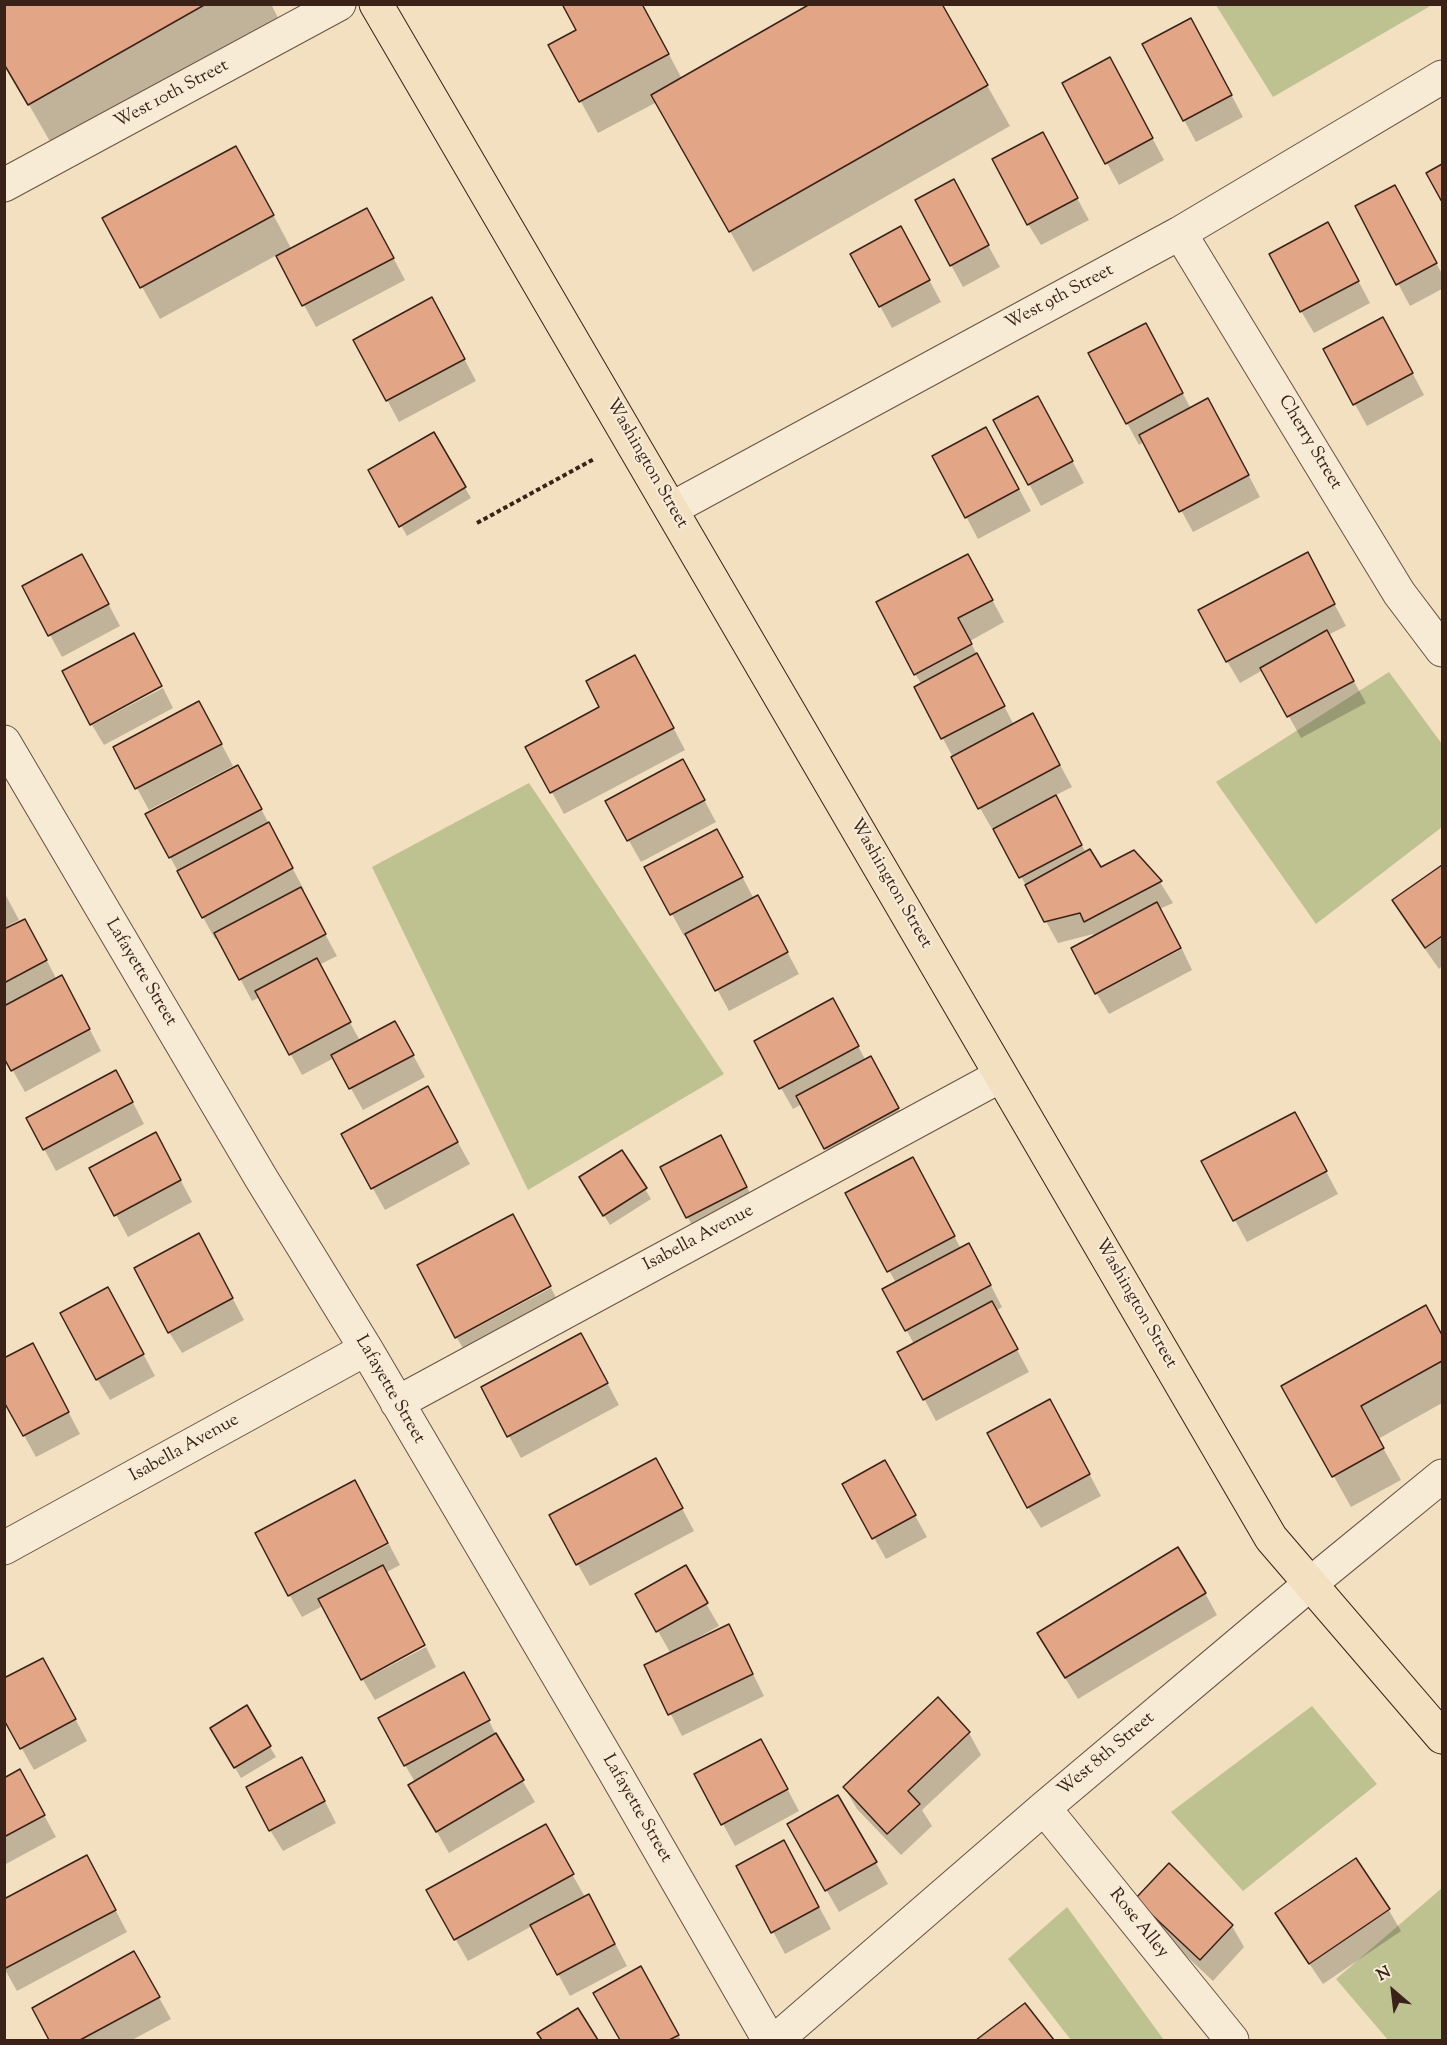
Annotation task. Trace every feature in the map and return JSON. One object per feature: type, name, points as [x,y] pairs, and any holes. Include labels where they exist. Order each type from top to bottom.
[{"type":"main road","name":"Washington Street","points":[[376,4],[1271,1538],[1443,1737]]},
{"type":"street","name":"West 10th Street","points":[[4,185],[339,4]]},
{"type":"street","name":"West 9th Street","points":[[672,509],[1180,233],[1443,77]]},
{"type":"street","name":"Cherry Street","points":[[1180,233],[1399,593],[1443,650]]},
{"type":"street","name":"Lafayette Street","points":[[4,742],[261,1178],[398,1403],[769,2040]]},
{"type":"street","name":"Isabella Avenue","points":[[398,1403],[1000,1076]]},
{"type":"street","name":"Isabella Avenue","points":[[4,1548],[366,1349]]},
{"type":"street","name":"West 8th Street","points":[[776,2040],[1044,1808],[1310,1584],[1443,1476]]},
{"type":"street","name":"Rose Alley","points":[[1044,1808],[1232,2040]]},
{"type":"path","points":[[477,522],[631,439]]},
{"type":"green space","points":[[1216,5],[1432,5],[1273,97]]},
{"type":"green space","points":[[1389,672],[1442,744],[1442,827],[1316,924],[1216,782]]},
{"type":"green space","points":[[529,783],[724,1074],[528,1190],[372,867]]},
{"type":"green space","points":[[1312,1706],[1377,1784],[1243,1891],[1171,1812]]},
{"type":"green space","points":[[1442,1888],[1442,2040],[1388,2040],[1336,1979]]},
{"type":"green space","points":[[1067,1907],[1164,2040],[1071,2040],[1008,1959]]},
{"type":"building","points":[[4,4],[206,4],[28,105],[4,64]]},
{"type":"building","points":[[562,4],[642,4],[669,54],[579,102],[548,45],[576,30]]},
{"type":"building","points":[[810,4],[942,4],[988,85],[729,232],[651,95]]},
{"type":"building","points":[[1191,18],[1232,95],[1183,121],[1142,44]]},
{"type":"building","points":[[1110,57],[1153,138],[1105,164],[1062,83]]},
{"type":"building","points":[[1043,132],[1078,198],[1027,225],[992,159]]},
{"type":"building","points":[[236,146],[274,215],[140,288],[102,218]]},
{"type":"building","points":[[1442,164],[1442,202],[1426,173]]},
{"type":"building","points":[[954,179],[989,245],[950,266],[915,200]]},
{"type":"building","points":[[1395,185],[1437,263],[1396,285],[1355,206]]},
{"type":"building","points":[[367,208],[394,258],[302,306],[276,256]]},
{"type":"building","points":[[1328,222],[1359,281],[1300,312],[1269,254]]},
{"type":"building","points":[[901,226],[930,280],[879,307],[850,254]]},
{"type":"building","points":[[432,297],[465,359],[386,401],[353,340]]},
{"type":"building","points":[[1383,317],[1413,373],[1353,405],[1323,349]]},
{"type":"building","points":[[1146,323],[1183,393],[1126,424],[1088,353]]},
{"type":"building","points":[[1038,396],[1073,461],[1028,485],[993,420]]},
{"type":"building","points":[[1208,398],[1249,475],[1179,512],[1139,435]]},
{"type":"building","points":[[986,427],[1019,489],[965,518],[932,456]]},
{"type":"building","points":[[434,432],[466,487],[399,527],[368,470]]},
{"type":"building","points":[[1308,552],[1335,604],[1226,662],[1198,610]]},
{"type":"building","points":[[82,554],[109,604],[48,636],[22,586]]},
{"type":"building","points":[[968,554],[993,600],[958,618],[972,644],[914,675],[876,602]]},
{"type":"building","points":[[1327,630],[1354,681],[1287,717],[1260,668]]},
{"type":"building","points":[[134,633],[162,686],[90,725],[62,671]]},
{"type":"building","points":[[977,653],[1005,706],[941,739],[914,687]]},
{"type":"building","points":[[635,655],[674,728],[550,793],[525,747],[599,707],[586,681]]},
{"type":"building","points":[[199,701],[222,744],[135,789],[113,747]]},
{"type":"building","points":[[1033,713],[1060,765],[978,809],[951,757]]},
{"type":"building","points":[[683,759],[705,800],[627,841],[605,801]]},
{"type":"building","points":[[238,765],[262,809],[169,858],[145,814]]},
{"type":"building","points":[[1056,795],[1082,845],[1019,878],[993,829]]},
{"type":"building","points":[[269,822],[293,868],[202,918],[177,871]]},
{"type":"building","points":[[717,829],[743,877],[670,915],[644,867]]},
{"type":"building","points":[[1090,849],[1101,867],[1134,850],[1162,881],[1084,922],[1080,913],[1044,922],[1025,885]]},
{"type":"building","points":[[1442,865],[1442,936],[1425,948],[1392,900]]},
{"type":"building","points":[[301,887],[326,934],[239,980],[214,933]]},
{"type":"building","points":[[758,895],[788,952],[715,991],[685,934]]},
{"type":"building","points":[[1157,902],[1181,948],[1095,994],[1071,948]]},
{"type":"building","points":[[25,919],[47,960],[4,983],[4,929]]},
{"type":"building","points":[[317,958],[351,1022],[289,1055],[255,991]]},
{"type":"building","points":[[62,975],[90,1029],[11,1071],[4,1058],[4,1006]]},
{"type":"building","points":[[833,998],[859,1046],[779,1089],[754,1041]]},
{"type":"building","points":[[395,1021],[414,1055],[349,1089],[331,1055]]},
{"type":"building","points":[[871,1056],[899,1108],[824,1149],[796,1096]]},
{"type":"building","points":[[116,1070],[133,1102],[43,1150],[26,1118]]},
{"type":"building","points":[[428,1086],[458,1142],[371,1189],[341,1134]]},
{"type":"building","points":[[1295,1112],[1327,1171],[1233,1221],[1201,1161]]},
{"type":"building","points":[[156,1132],[181,1180],[114,1216],[89,1168]]},
{"type":"building","points":[[721,1135],[747,1187],[686,1218],[660,1167]]},
{"type":"building","points":[[622,1150],[647,1188],[603,1216],[579,1177]]},
{"type":"building","points":[[913,1157],[955,1236],[887,1272],[845,1193]]},
{"type":"building","points":[[513,1214],[551,1286],[455,1338],[417,1265]]},
{"type":"building","points":[[199,1233],[233,1298],[168,1333],[134,1268]]},
{"type":"building","points":[[969,1243],[991,1285],[905,1331],[882,1289]]},
{"type":"building","points":[[108,1287],[144,1354],[96,1380],[60,1313]]},
{"type":"building","points":[[992,1301],[1018,1349],[923,1400],[897,1352]]},
{"type":"building","points":[[1426,1305],[1442,1335],[1442,1361],[1361,1406],[1384,1448],[1332,1477],[1281,1386]]},
{"type":"building","points":[[581,1333],[608,1383],[507,1437],[481,1387]]},
{"type":"building","points":[[33,1343],[69,1412],[23,1436],[4,1402],[4,1358]]},
{"type":"building","points":[[1050,1399],[1090,1474],[1027,1508],[987,1433]]},
{"type":"building","points":[[656,1458],[683,1508],[576,1565],[549,1515]]},
{"type":"building","points":[[885,1460],[916,1515],[872,1539],[842,1484]]},
{"type":"building","points":[[355,1480],[388,1543],[288,1596],[255,1533]]},
{"type":"building","points":[[1178,1547],[1206,1593],[1065,1678],[1037,1633]]},
{"type":"building","points":[[383,1565],[425,1645],[361,1680],[318,1599]]},
{"type":"building","points":[[686,1565],[708,1603],[656,1632],[635,1594]]},
{"type":"building","points":[[729,1624],[753,1674],[668,1715],[644,1665]]},
{"type":"building","points":[[43,1658],[76,1719],[20,1749],[4,1720],[4,1678]]},
{"type":"building","points":[[464,1672],[490,1720],[404,1766],[378,1718]]},
{"type":"building","points":[[938,1697],[970,1732],[908,1791],[920,1804],[887,1834],[843,1787]]},
{"type":"building","points":[[247,1705],[271,1746],[234,1768],[210,1728]]},
{"type":"building","points":[[496,1733],[524,1780],[436,1832],[408,1785]]},
{"type":"building","points":[[761,1739],[788,1789],[721,1825],[694,1774]]},
{"type":"building","points":[[302,1757],[325,1801],[269,1831],[246,1787]]},
{"type":"building","points":[[20,1769],[45,1815],[4,1837],[4,1778]]},
{"type":"building","points":[[838,1795],[877,1862],[825,1891],[787,1824]]},
{"type":"building","points":[[546,1824],[574,1874],[454,1940],[426,1890]]},
{"type":"building","points":[[784,1840],[819,1907],[771,1933],[736,1866]]},
{"type":"building","points":[[87,1855],[116,1910],[4,1969],[4,1899]]},
{"type":"building","points":[[1356,1858],[1390,1909],[1309,1964],[1275,1913]]},
{"type":"building","points":[[1169,1863],[1233,1925],[1200,1960],[1135,1899]]},
{"type":"building","points":[[589,1894],[615,1944],[557,1975],[530,1925]]},
{"type":"building","points":[[134,1951],[160,1997],[80,2040],[49,2040],[32,2008]]},
{"type":"building","points":[[641,1966],[679,2035],[669,2040],[620,2040],[593,1993]]},
{"type":"building","points":[[1025,2003],[1054,2040],[976,2040]]},
{"type":"building","points":[[578,2008],[598,2040],[542,2040],[537,2033]]}]
